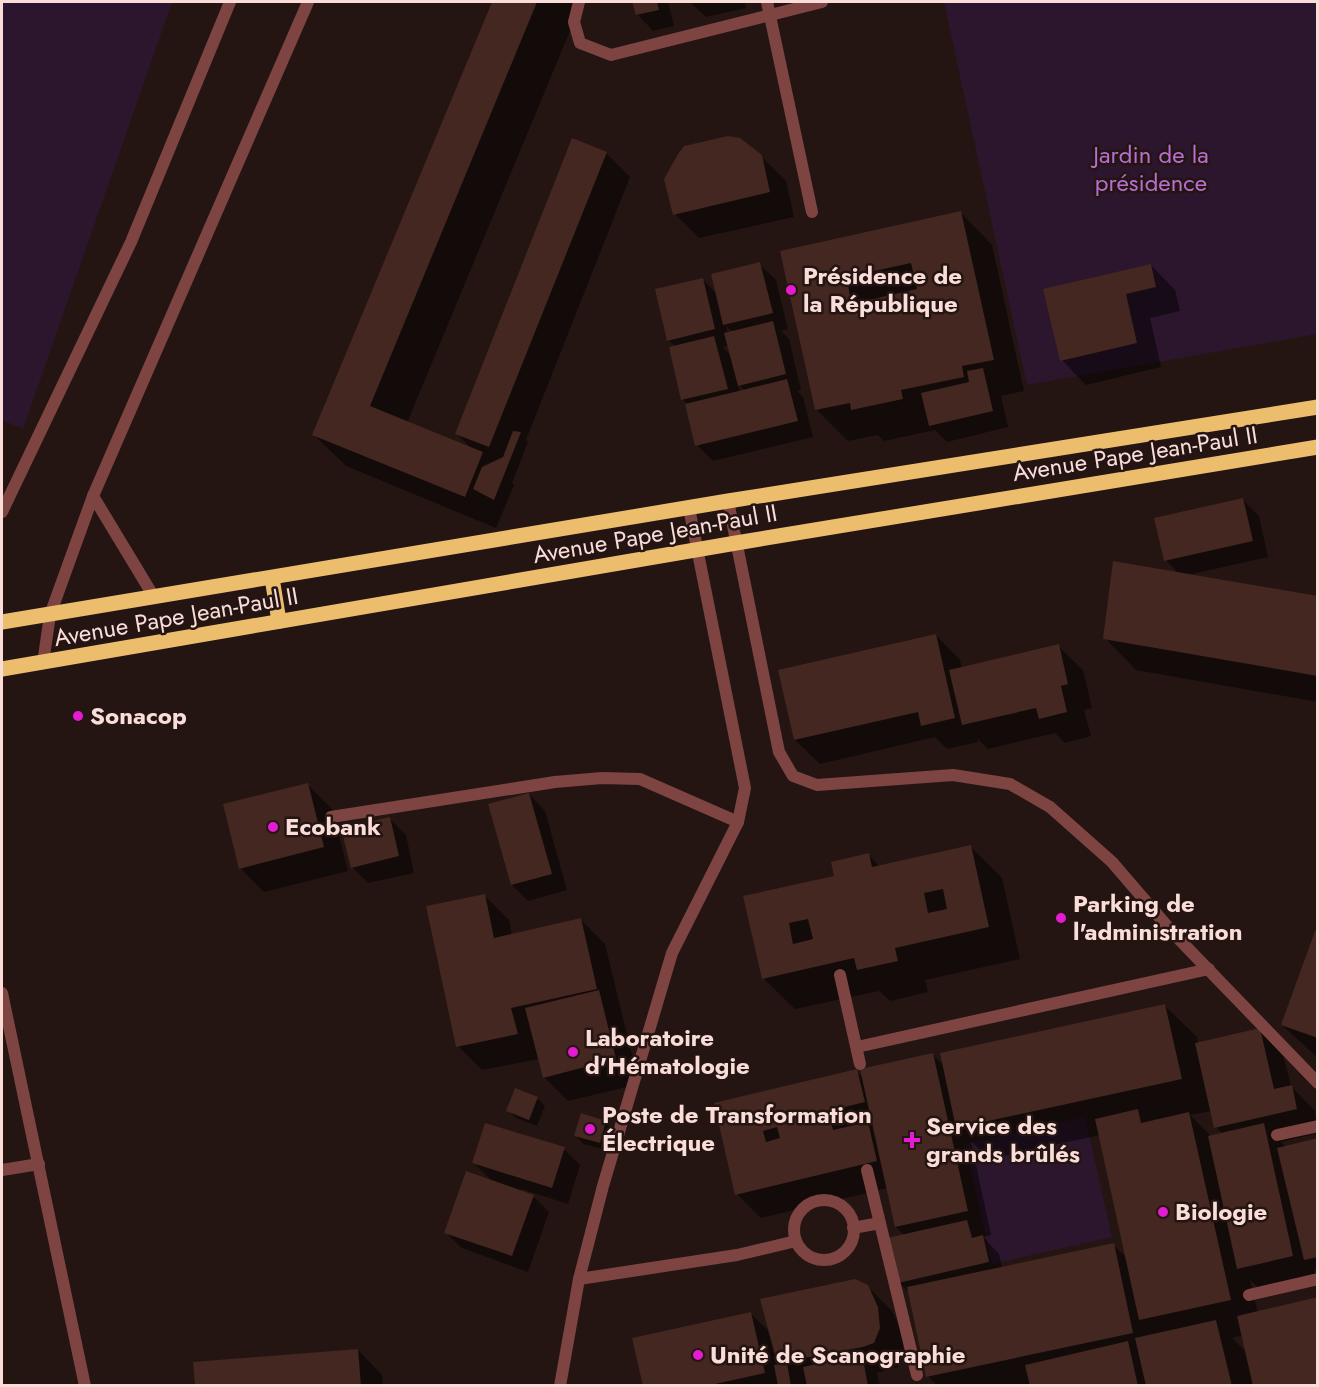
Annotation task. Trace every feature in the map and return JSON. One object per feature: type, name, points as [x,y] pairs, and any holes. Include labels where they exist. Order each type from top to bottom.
[{"type":"main road","name":"Avenue Pape Jean-Paul II","points":[[2,622],[728,501],[1317,407]]},
{"type":"main road","name":"Avenue Pape Jean-Paul II","points":[[2,669],[736,543],[1317,447]]},
{"type":"main road","points":[[273,578],[279,621]]},
{"type":"street","points":[[2,512],[131,242],[230,2]]},
{"type":"street","points":[[43,663],[50,615],[93,496],[309,2]]},
{"type":"street","points":[[579,2],[574,22],[580,43],[610,55],[769,8],[822,2]]},
{"type":"street","points":[[769,8],[812,212]]},
{"type":"street","points":[[93,496],[154,597]]},
{"type":"street","points":[[728,501],[779,752],[794,776],[817,785],[952,775],[1010,784],[1050,807],[1112,862],[1173,933],[1317,1083]]},
{"type":"street","points":[[560,1386],[579,1279],[603,1186],[672,953],[738,822],[745,788],[689,508]]},
{"type":"street","points":[[331,817],[555,782],[602,778],[640,779],[738,822]]},
{"type":"street","points":[[857,1047],[1209,969]]},
{"type":"street","points":[[840,975],[860,1064]]},
{"type":"street","points":[[2,993],[86,1386]]},
{"type":"street","points":[[1277,1135],[1317,1126]]},
{"type":"street","points":[[2,1170],[39,1164]]},
{"type":"street","points":[[867,1170],[917,1375]]},
{"type":"street","points":[[823,1199],[841,1204],[853,1218],[854,1238],[844,1253],[826,1260],[808,1255],[796,1241],[795,1222],[805,1206],[823,1199]]},
{"type":"street","points":[[854,1228],[880,1223]]},
{"type":"street","points":[[579,1279],[737,1254],[796,1241]]},
{"type":"street","points":[[1248,1294],[1317,1279]]},
{"type":"green space","points":[[2,2],[172,2],[23,429],[2,420]]},
{"type":"green space","name":"Jardin de la présidence","points":[[944,2],[1317,2],[1317,334],[1027,385]]},
{"type":"green space","points":[[1085,1117],[1112,1237],[992,1264],[965,1144]]},
{"type":"building","points":[[492,2],[537,2],[370,406],[483,452],[465,497],[312,435]]},
{"type":"building","points":[[632,2],[657,2],[659,10],[636,15]]},
{"type":"building","points":[[728,136],[740,138],[762,155],[770,192],[673,215],[664,179],[678,154],[684,146]]},
{"type":"building","points":[[572,138],[607,152],[489,447],[455,434]]},
{"type":"building","points":[[961,211],[994,360],[962,366],[964,377],[901,390],[903,399],[851,410],[850,403],[815,410],[780,251]],"holes":[[[911,263],[917,289],[851,304],[847,277]]]},
{"type":"building","points":[[760,262],[773,313],[723,325],[711,274]]},
{"type":"building","points":[[1151,264],[1156,287],[1126,294],[1137,343],[1060,361],[1043,289]]},
{"type":"building","points":[[703,278],[715,329],[667,341],[655,289]]},
{"type":"building","points":[[773,321],[786,374],[738,386],[724,333]]},
{"type":"building","points":[[714,336],[728,389],[681,400],[669,347]]},
{"type":"building","points":[[983,368],[993,411],[929,426],[921,393],[969,382],[967,371]]},
{"type":"building","points":[[787,379],[798,421],[695,446],[685,404]]},
{"type":"building","points":[[513,431],[521,432],[494,500],[473,489],[482,467],[503,457]]},
{"type":"building","points":[[1243,498],[1253,541],[1164,561],[1154,518]]},
{"type":"building","points":[[1113,561],[1318,596],[1318,676],[1103,639]]},
{"type":"building","points":[[936,634],[955,718],[921,726],[918,712],[794,740],[778,670]]},
{"type":"building","points":[[1059,644],[1068,684],[1061,686],[1067,712],[1039,719],[1036,708],[962,725],[949,670]]},
{"type":"building","points":[[308,783],[324,847],[239,869],[223,804]]},
{"type":"building","points":[[529,793],[552,874],[511,885],[488,804]]},
{"type":"building","points":[[390,817],[399,856],[351,868],[341,828]]},
{"type":"building","points":[[971,845],[989,927],[895,948],[898,961],[857,970],[854,958],[762,979],[743,896],[834,876],[831,862],[869,853],[872,867]],"holes":[[[943,889],[947,909],[928,913],[924,893]],[[808,919],[813,939],[793,944],[789,923]]]},
{"type":"building","points":[[485,894],[494,938],[581,918],[597,989],[511,1008],[518,1034],[456,1047],[426,906]]},
{"type":"building","points":[[1315,931],[1318,932],[1318,1038],[1281,1025]]},
{"type":"building","points":[[599,990],[616,1059],[543,1078],[525,1008]]},
{"type":"building","points":[[1165,1004],[1182,1079],[956,1128],[940,1053]]},
{"type":"building","points":[[1260,1028],[1274,1089],[1292,1085],[1297,1109],[1214,1128],[1195,1043]]},
{"type":"building","points":[[933,1053],[968,1211],[895,1227],[860,1069]]},
{"type":"building","points":[[857,1069],[865,1102],[828,1111],[833,1130],[868,1122],[877,1161],[735,1195],[714,1103]],"holes":[[[777,1127],[780,1138],[766,1142],[763,1131]]]},
{"type":"building","points":[[515,1088],[538,1097],[529,1120],[506,1111]]},
{"type":"building","name":"Biologie","points":[[1138,1109],[1141,1123],[1189,1112],[1231,1300],[1139,1320],[1095,1119]]},
{"type":"building","name":"Poste de Transformation Électrique","points":[[581,1113],[606,1121],[600,1143],[574,1136]]},
{"type":"building","points":[[485,1123],[565,1147],[552,1188],[472,1163]]},
{"type":"building","points":[[1264,1123],[1293,1256],[1237,1269],[1208,1136]]},
{"type":"building","points":[[1318,1138],[1318,1257],[1304,1260],[1277,1148]]},
{"type":"building","points":[[466,1171],[534,1195],[512,1256],[444,1233]]},
{"type":"building","points":[[967,1220],[972,1238],[983,1235],[989,1262],[898,1283],[887,1238]]},
{"type":"building","points":[[1114,1243],[1133,1333],[926,1377],[907,1287]]},
{"type":"building","points":[[855,1279],[868,1285],[878,1307],[880,1328],[874,1343],[777,1363],[760,1299]]},
{"type":"building","points":[[1318,1297],[1318,1386],[1253,1386],[1237,1316]]},
{"type":"building","name":"Unité de Scanographie","points":[[751,1312],[765,1373],[706,1386],[643,1386],[632,1338]]},
{"type":"building","points":[[1216,1320],[1232,1386],[1146,1386],[1135,1338]]},
{"type":"building","points":[[1128,1341],[1138,1386],[1030,1386],[1025,1365]]},
{"type":"building","points":[[358,1349],[361,1386],[195,1386],[193,1362]]},
{"type":"building","points":[[862,1354],[868,1386],[807,1386],[803,1367]]},
{"type":"building","points":[[787,1363],[791,1386],[778,1386],[774,1365]]},
{"type":"place","name":"Présidence de la République","points":[[791,290]]},
{"type":"place","name":"Sonacop","points":[[78,716]]},
{"type":"place","name":"Ecobank","points":[[273,827]]},
{"type":"place","name":"Parking de l'administration","points":[[1061,918]]},
{"type":"place","name":"Laboratoire d'Hématologie","points":[[573,1052]]},
{"type":"place","name":"Poste de Transformation Électrique","points":[[590,1129]]},
{"type":"place","name":"Service des grands brûlés","points":[[912,1140]]},
{"type":"place","name":"Biologie","points":[[1163,1212]]},
{"type":"place","name":"Unité de Scanographie","points":[[698,1355]]}]
